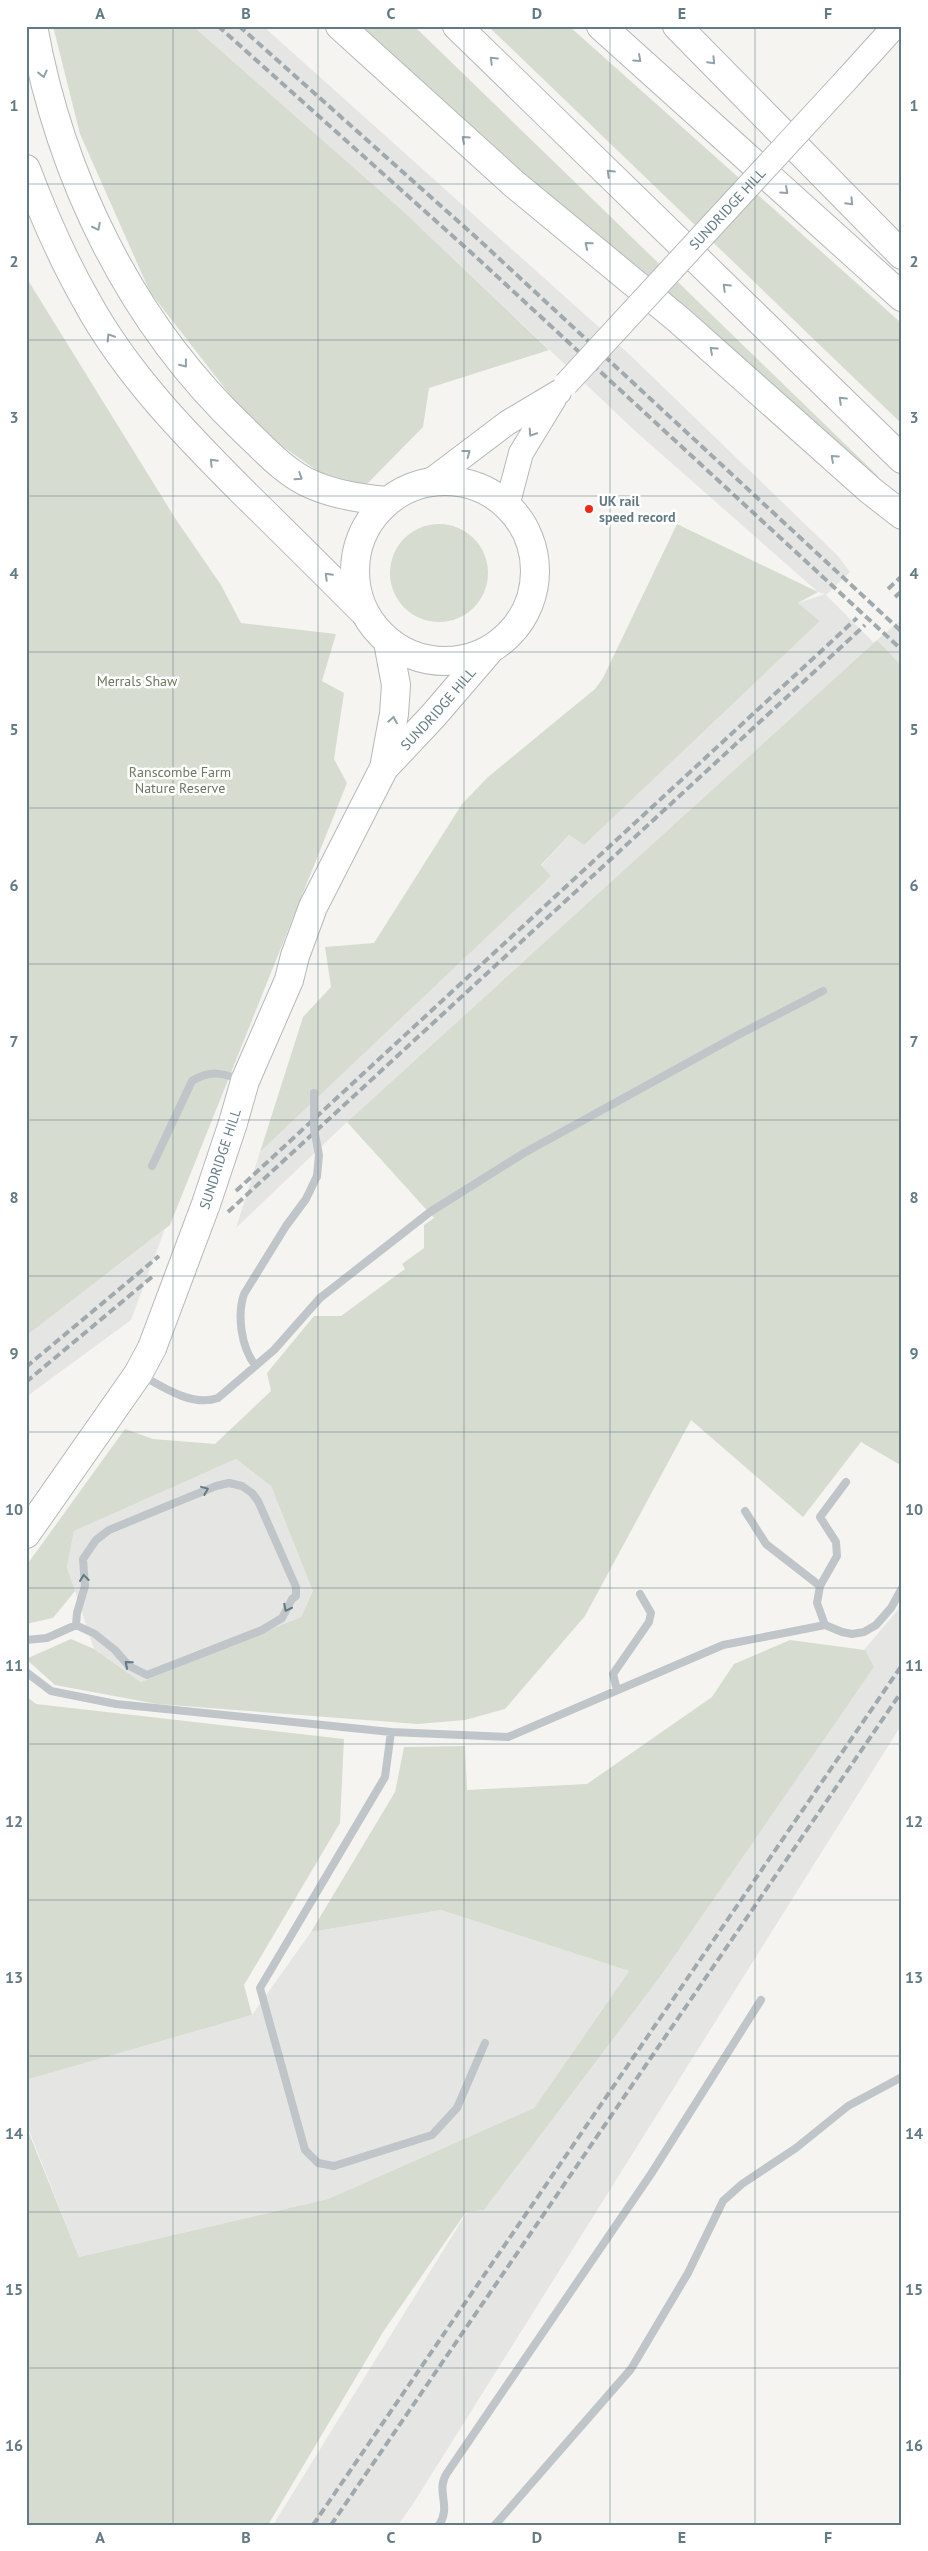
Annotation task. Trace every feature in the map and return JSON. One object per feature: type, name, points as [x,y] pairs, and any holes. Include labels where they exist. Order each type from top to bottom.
[{"type":"highway","points":[[33,26],[58,128],[91,215],[131,289],[171,348],[224,411],[272,457],[294,474],[312,485],[338,494],[387,501]]},
{"type":"highway","points":[[340,26],[513,183],[679,320],[870,490],[902,515]]},
{"type":"highway","points":[[457,26],[902,459]]},
{"type":"highway","points":[[601,26],[902,297]]},
{"type":"highway","points":[[678,26],[902,255]]},
{"type":"highway","points":[[26,169],[40,204],[86,301],[119,351],[156,400],[209,458],[363,611],[374,628],[388,642],[412,656],[438,662],[465,660],[490,650],[512,632],[527,609],[535,582],[534,554],[524,528],[507,506],[484,490],[466,484],[457,482],[429,482],[407,489],[387,501],[367,524],[356,552],[354,582],[363,611]]},
{"type":"highway","name":"SUNDRIDGE HILL","points":[[384,768],[394,714],[396,685],[388,642]]},
{"type":"highway","name":"SUNDRIDGE HILL","points":[[26,1534],[138,1374],[152,1348],[206,1204],[245,1081],[289,980],[295,956],[313,907],[384,768],[433,716],[490,650]]},
{"type":"main road","name":"SUNDRIDGE HILL","points":[[507,506],[521,453],[562,388],[895,26]]},
{"type":"main road","name":"SUNDRIDGE HILL","points":[[429,482],[507,423],[562,388]]},
{"type":"lane","points":[[138,1374],[175,1393],[210,1401],[220,1397],[276,1348],[306,1312],[329,1290],[406,1230],[470,1185],[706,1052],[824,991]]},
{"type":"lane","points":[[152,1166],[192,1081],[204,1074],[218,1072],[245,1081]]},
{"type":"lane","points":[[255,1365],[247,1354],[240,1313],[244,1294],[286,1226],[306,1199],[317,1176],[319,1155],[314,1129],[314,1093]]},
{"type":"lane","points":[[825,1624],[817,1603],[820,1586],[837,1556],[836,1542],[820,1517],[846,1482]]},
{"type":"lane","points":[[26,1640],[47,1638],[76,1625],[95,1634],[115,1650],[128,1666],[147,1675],[262,1630],[282,1618],[292,1599],[296,1596],[296,1590],[258,1501],[252,1493],[242,1486],[224,1483],[120,1526],[98,1538],[83,1559],[85,1586],[77,1613],[76,1625]]},
{"type":"lane","points":[[745,1511],[766,1544],[820,1586]]},
{"type":"lane","points":[[26,1672],[51,1691],[116,1704],[391,1732],[508,1737],[723,1645],[825,1624],[842,1632],[852,1634],[864,1632],[876,1625],[891,1608],[902,1588]]},
{"type":"lane","points":[[617,1690],[613,1674],[649,1622],[651,1613],[640,1594]]},
{"type":"lane","points":[[391,1732],[385,1777],[260,1988],[305,2150],[318,2163],[334,2166],[432,2135],[457,2108],[485,2043]]},
{"type":"lane","points":[[440,2525],[446,2514],[442,2486],[447,2473],[651,2174],[761,2000]]},
{"type":"lane","points":[[495,2525],[631,2370],[688,2274],[723,2201],[742,2184],[796,2148],[848,2106],[902,2077]]},
{"type":"shaded area","points":[[193,26],[263,26],[630,355],[838,556],[850,572],[826,595],[874,643],[347,1122],[236,1228],[260,1152],[550,876],[541,866],[569,835],[584,844],[820,621],[798,603],[825,594],[818,592],[634,430],[402,210]]},
{"type":"shaded area","points":[[902,619],[902,666],[877,640]]},
{"type":"shaded area","points":[[165,1229],[131,1320],[26,1397],[26,1336]]},
{"type":"shaded area","points":[[236,1459],[271,1486],[314,1591],[301,1617],[141,1682],[94,1649],[67,1567],[74,1531]]},
{"type":"shaded area","points":[[902,1605],[902,1724],[413,2504],[398,2525],[273,2525],[467,2212],[484,2210],[657,1981],[830,1690]]},
{"type":"shaded area","points":[[441,1910],[629,1971],[534,2108],[328,2199],[79,2257],[26,2123],[26,2080],[252,2015],[311,1932]]},
{"type":"green space","points":[[53,26],[193,26],[402,210],[549,350],[429,388],[423,427],[366,485],[319,472],[255,427],[150,292],[80,134]]},
{"type":"green space","points":[[356,26],[414,26],[878,476],[874,481]]},
{"type":"green space","points":[[488,26],[569,26],[899,321],[902,325],[902,424]]},
{"type":"green space","name":"Ranscombe Farm Nature Reserve","points":[[26,277],[175,518],[221,585],[241,623],[336,634],[322,681],[344,693],[334,759],[347,783],[170,1225],[26,1336]]},
{"type":"green space","points":[[439,524],[449,525],[466,532],[480,546],[487,563],[487,583],[480,600],[466,614],[449,621],[439,622],[429,621],[412,614],[398,600],[391,583],[390,573],[391,563],[398,546],[412,532],[429,525]]},
{"type":"green space","points":[[677,524],[818,592],[798,603],[820,621],[584,845],[569,835],[541,865],[551,876],[260,1152],[303,1017],[331,987],[325,947],[374,943],[462,804],[488,777],[595,689],[603,678]]},
{"type":"green space","points":[[877,640],[902,666],[902,1466],[861,1442],[803,1517],[691,1420],[585,1616],[505,1709],[465,1720],[418,1724],[157,1704],[55,1685],[26,1659],[71,1639],[94,1649],[141,1682],[301,1617],[313,1591],[271,1486],[236,1459],[74,1531],[67,1567],[75,1591],[53,1618],[26,1624],[26,1566],[125,1429],[153,1439],[215,1444],[271,1391],[267,1373],[314,1316],[341,1316],[405,1269],[402,1264],[424,1248],[424,1225],[434,1218],[347,1122]]},
{"type":"green space","points":[[790,1640],[865,1650],[874,1667],[657,1981],[484,2210],[466,2212],[383,2332],[268,2525],[26,2525],[26,2126],[79,2257],[328,2199],[534,2108],[629,1971],[441,1910],[311,1932],[395,1792],[404,1747],[465,1746],[467,1790],[587,1784],[712,1697],[734,1664]]},
{"type":"green space","points":[[26,1696],[36,1704],[344,1739],[340,1823],[244,1985],[252,2015],[26,2080]]},
{"type":"railway","points":[[218,26],[475,256],[902,650]]},
{"type":"railway","points":[[239,26],[478,239],[902,632]]},
{"type":"railway","points":[[888,589],[902,576]]},
{"type":"railway","points":[[895,597],[902,591]]},
{"type":"railway","points":[[236,1191],[857,618]]},
{"type":"railway","points":[[228,1212],[865,625]]},
{"type":"railway","points":[[26,1367],[159,1256]]},
{"type":"railway","points":[[26,1382],[153,1276]]},
{"type":"railway","points":[[313,2525],[902,1665]]},
{"type":"railway","points":[[331,2525],[902,1691]]},
{"type":"place","name":"UK rail speed record","points":[[589,509]]},
{"type":"park label","name":"Merrals Shaw","points":[[137,681]]}]
